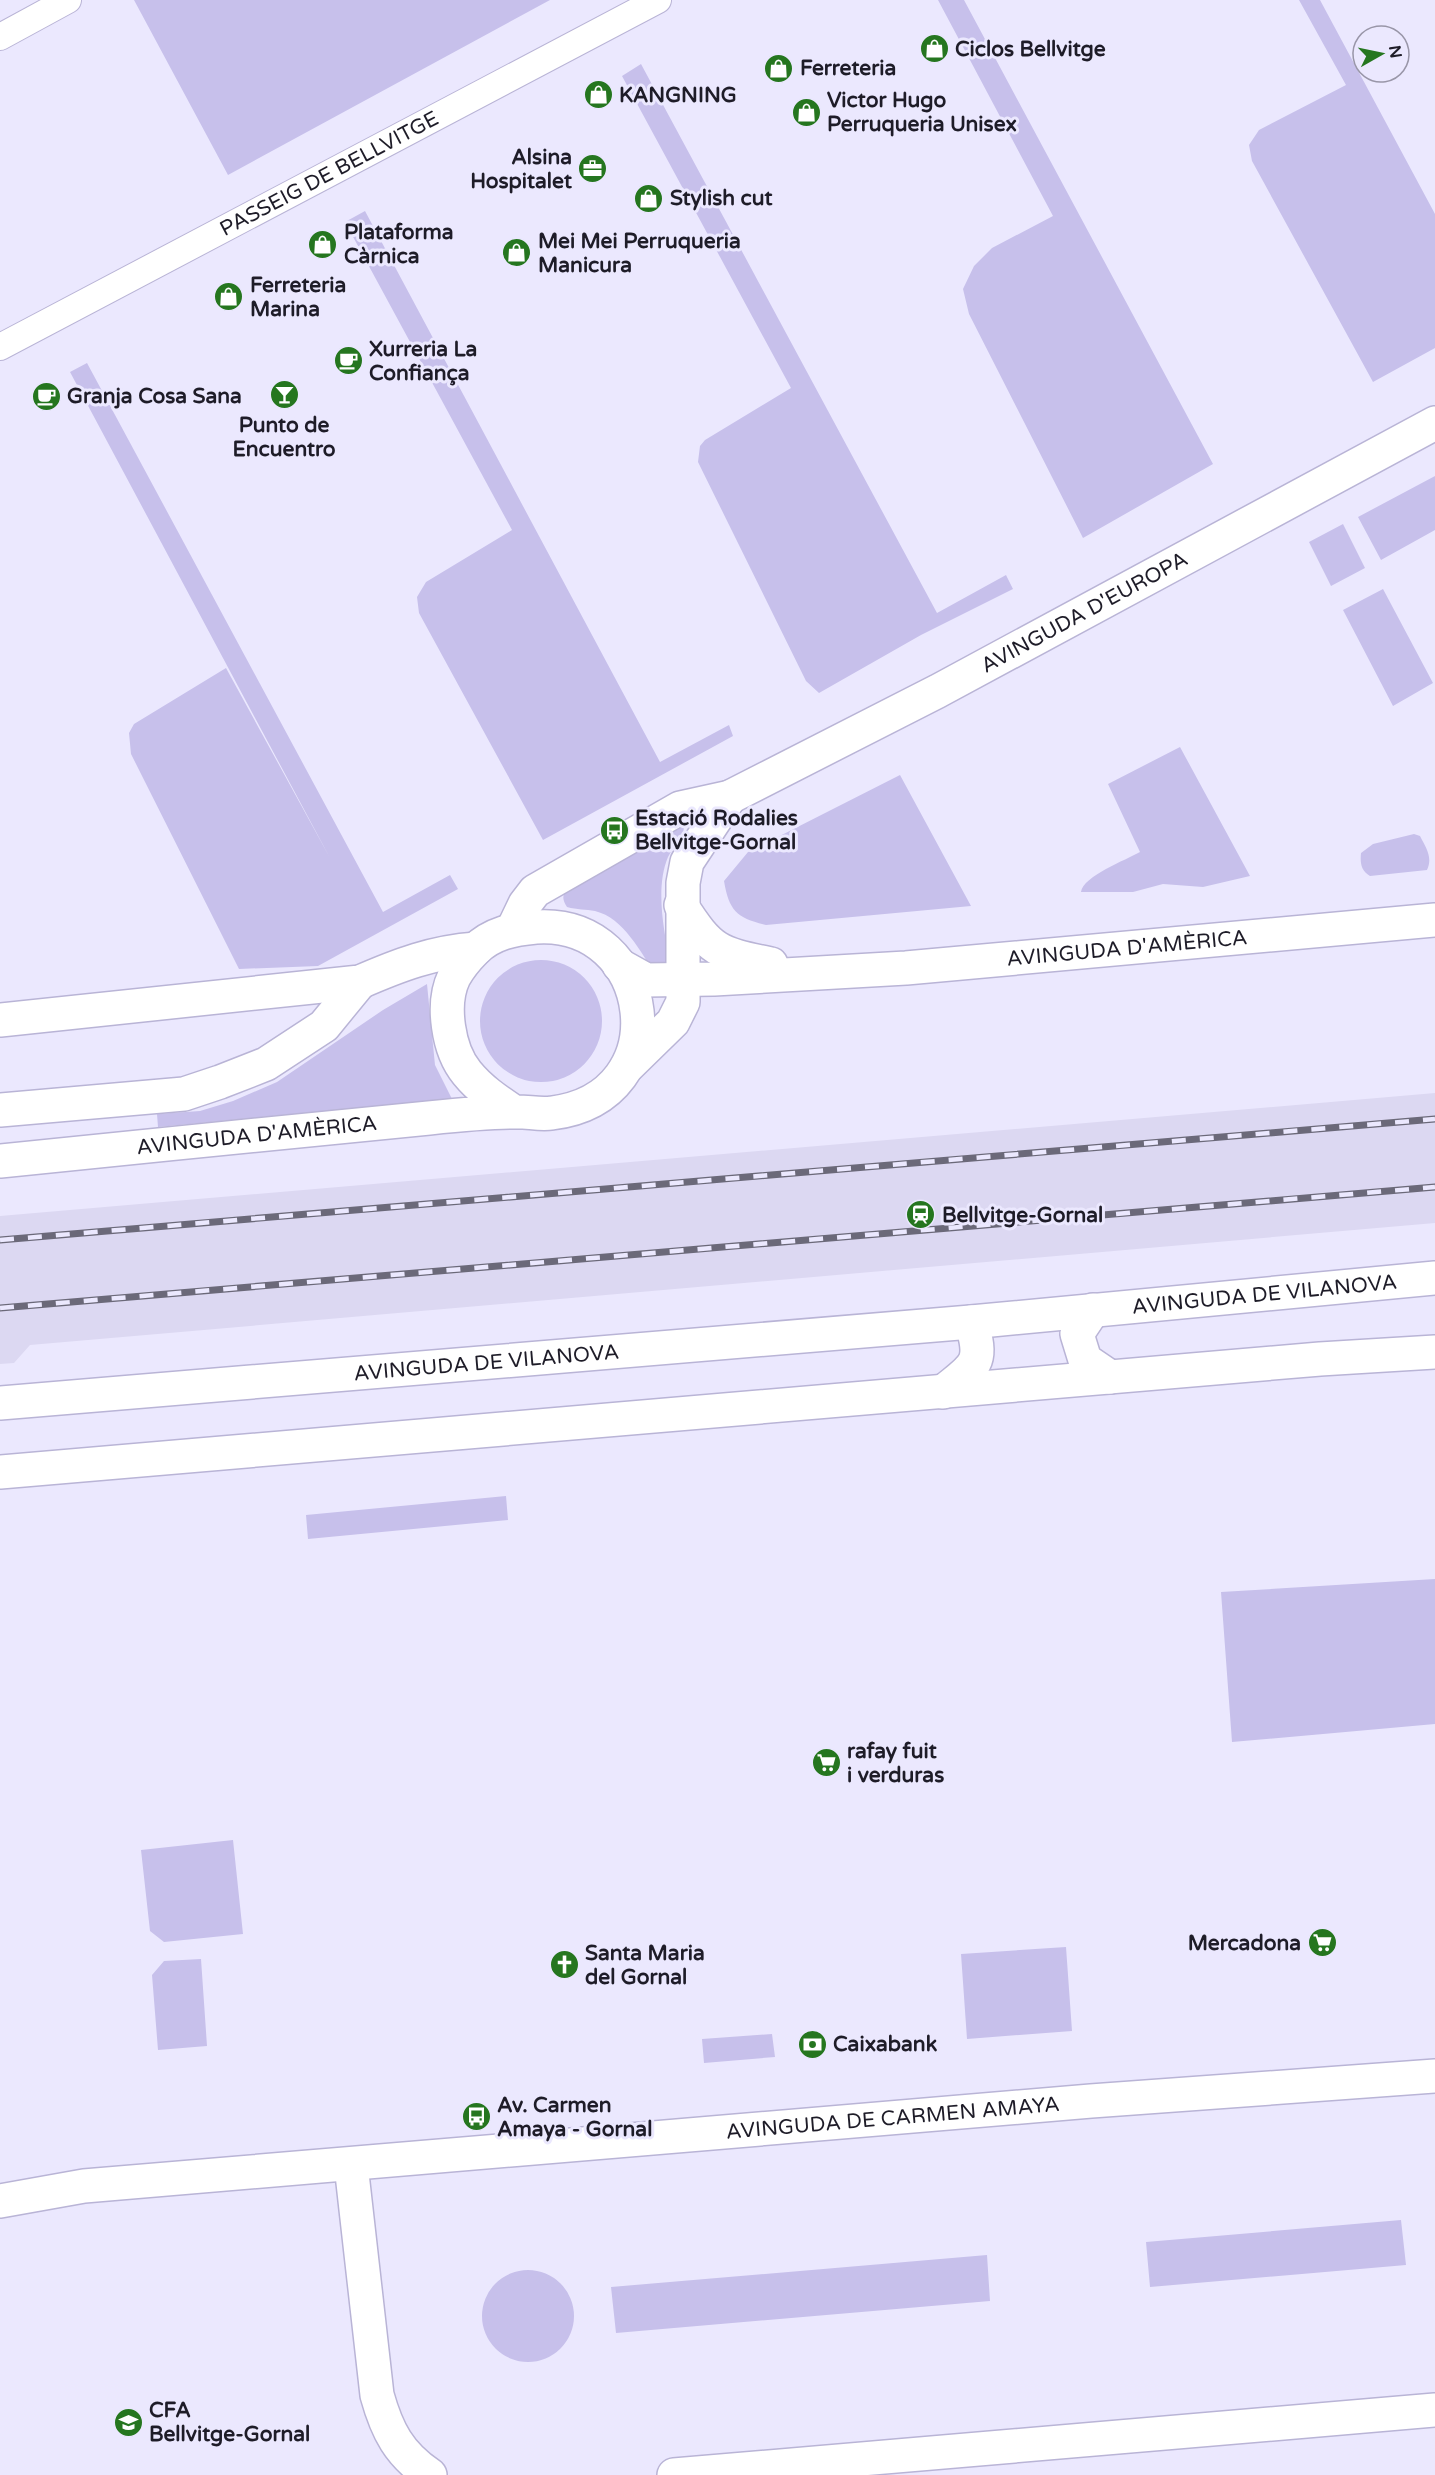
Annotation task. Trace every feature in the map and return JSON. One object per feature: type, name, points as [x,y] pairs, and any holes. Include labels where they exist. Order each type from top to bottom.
[{"type":"street","points":[[0,37],[68,0]]},
{"type":"street","name":"PASSEIG DE BELLVITGE","points":[[0,347],[658,0]]},
{"type":"street","name":"AVINGUDA D'EUROPA","points":[[513,929],[525,904],[535,891],[555,877],[680,808],[730,797],[948,686],[1435,423]]},
{"type":"street","name":"AVINGUDA D'EUROPA","points":[[629,1065],[673,1022],[683,1002],[685,980],[681,905],[687,862],[730,797]]},
{"type":"street","name":"AVINGUDA D'AMÈRICA","points":[[681,905],[713,948],[727,955],[817,973]]},
{"type":"street","name":"AVINGUDA D'AMÈRICA","points":[[619,965],[646,980],[817,973],[906,968],[1435,920]]},
{"type":"street","name":"AVINGUDA D'AMÈRICA","points":[[0,1161],[514,1112],[549,1114],[582,1107],[610,1091],[629,1065],[636,1036],[637,1010],[631,982],[619,965],[597,941],[573,931],[549,926],[513,929],[493,938],[476,950],[454,977],[447,1009],[451,1041],[465,1071],[487,1094],[514,1112]]},
{"type":"street","name":"AVINGUDA D'AMÈRICA","points":[[0,1020],[360,982],[403,963],[446,951],[476,950]]},
{"type":"street","name":"AVINGUDA D'AMÈRICA","points":[[673,1022],[715,999],[817,973]]},
{"type":"street","name":"AVINGUDA D'AMÈRICA","points":[[0,1110],[184,1094],[220,1082],[266,1064],[324,1026],[360,982]]},
{"type":"street","name":"AVINGUDA DE VILANOVA","points":[[0,1403],[971,1322],[1435,1278]]},
{"type":"street","points":[[1093,1310],[1077,1334],[1085,1360],[1110,1377]]},
{"type":"street","points":[[943,1392],[975,1365],[979,1346],[971,1322]]},
{"type":"street","points":[[0,1472],[1320,1359],[1435,1352]]},
{"type":"street","name":"AVINGUDA DE CARMEN AMAYA","points":[[0,2201],[84,2186],[1091,2101],[1435,2076]]},
{"type":"street","points":[[351,2165],[377,2395],[386,2426],[396,2445],[412,2463],[430,2475]]},
{"type":"street","points":[[674,2475],[1435,2410]]},
{"type":"shaded area","points":[[134,0],[550,0],[228,175]]},
{"type":"shaded area","points":[[938,0],[964,0],[1213,464],[1083,538],[969,314],[963,289],[974,266],[992,248],[1053,216]]},
{"type":"shaded area","points":[[1299,0],[1320,0],[1351,58],[1351,84],[1365,84],[1435,214],[1435,348],[1373,382],[1252,161],[1249,145],[1259,130],[1346,85]]},
{"type":"shaded area","points":[[641,64],[937,613],[1006,575],[1013,589],[921,635],[819,693],[806,681],[698,462],[700,446],[705,440],[791,388],[622,76]]},
{"type":"shaded area","points":[[365,211],[660,762],[729,725],[733,736],[543,840],[419,613],[417,597],[426,582],[512,530],[345,222]]},
{"type":"shaded area","points":[[87,363],[383,912],[450,875],[458,889],[318,966],[239,969],[131,754],[129,733],[134,724],[226,668],[330,858],[70,372]]},
{"type":"shaded area","points":[[1435,476],[1435,530],[1381,560],[1358,517]]},
{"type":"shaded area","points":[[1343,524],[1365,568],[1331,586],[1309,542]]},
{"type":"shaded area","points":[[1383,589],[1433,683],[1393,706],[1343,610]]},
{"type":"shaded area","points":[[1180,747],[1250,876],[1203,887],[1163,884],[1133,892],[1081,892],[1089,880],[1097,874],[1140,852],[1108,784]]},
{"type":"shaded area","points":[[900,775],[971,906],[766,925],[736,912],[729,900],[724,881],[748,852]]},
{"type":"shaded area","points":[[681,827],[684,828],[683,833],[668,857],[662,882],[662,910],[670,962],[656,975],[631,937],[615,921],[595,911],[567,907],[563,899],[567,889],[578,881]]},
{"type":"shaded area","points":[[1414,834],[1420,836],[1428,853],[1427,870],[1370,876],[1365,872],[1361,863],[1361,853],[1373,844]]},
{"type":"shaded area","points":[[541,960],[564,964],[584,978],[598,998],[602,1021],[598,1044],[584,1064],[564,1078],[541,1082],[518,1078],[498,1064],[484,1044],[480,1021],[484,998],[498,978],[518,964]]},
{"type":"shaded area","points":[[427,984],[435,1065],[452,1099],[158,1127],[157,1114],[200,1111],[233,1101],[277,1082],[383,1010]]},
{"type":"shaded area","points":[[1435,1093],[1435,1223],[30,1345],[14,1363],[0,1364],[0,1216]]},
{"type":"shaded area","points":[[506,1496],[508,1520],[308,1539],[306,1515]]},
{"type":"shaded area","points":[[1435,1579],[1435,1724],[1232,1742],[1221,1592]]},
{"type":"shaded area","points":[[233,1840],[243,1934],[164,1942],[150,1931],[141,1850]]},
{"type":"shaded area","points":[[1066,1947],[1072,2031],[967,2039],[961,1954]]},
{"type":"shaded area","points":[[201,1959],[207,2046],[158,2050],[152,1975],[164,1961]]},
{"type":"shaded area","points":[[772,2034],[775,2057],[704,2063],[702,2039]]},
{"type":"shaded area","points":[[1401,2220],[1406,2265],[1150,2287],[1146,2242]]},
{"type":"shaded area","points":[[987,2255],[990,2301],[616,2333],[611,2287]]},
{"type":"shaded area","points":[[528,2270],[546,2274],[560,2284],[570,2298],[574,2316],[570,2334],[560,2348],[546,2358],[528,2362],[510,2358],[496,2348],[486,2334],[482,2316],[486,2298],[496,2284],[510,2274]]},
{"type":"railway","points":[[0,1240],[1435,1119]]},
{"type":"railway","points":[[0,1308],[1435,1187]]},
{"type":"place","name":"Ciclos Bellvitge","points":[[934,49]]},
{"type":"place","name":"Ferreteria","points":[[779,68]]},
{"type":"place","name":"KANGNING","points":[[598,95]]},
{"type":"place","name":"Victor Hugo Perruqueria Unisex","points":[[806,112]]},
{"type":"place","name":"Alsina Hospitalet","points":[[593,169]]},
{"type":"place","name":"Stylish cut","points":[[649,198]]},
{"type":"place","name":"Plataforma Càrnica","points":[[323,244]]},
{"type":"place","name":"Mei Mei Perruqueria Manicura","points":[[517,253]]},
{"type":"place","name":"Ferreteria Marina","points":[[229,297]]},
{"type":"place","name":"Xurreria La Confiança","points":[[348,361]]},
{"type":"place","name":"Punto de Encuentro","points":[[284,394]]},
{"type":"place","name":"Granja Cosa Sana","points":[[46,396]]},
{"type":"place","name":"Estació Rodalies Bellvitge-Gornal","points":[[614,830]]},
{"type":"place","name":"Bellvitge-Gornal","points":[[921,1215]]},
{"type":"place","name":"rafay fuit i verduras","points":[[826,1763]]},
{"type":"place","name":"Mercadona","points":[[1322,1943]]},
{"type":"place","name":"Santa Maria del Gornal","points":[[564,1965]]},
{"type":"place","name":"Caixabank","points":[[812,2044]]},
{"type":"place","name":"Av. Carmen Amaya - Gornal","points":[[476,2117]]},
{"type":"place","name":"CFA Bellvitge-Gornal","points":[[128,2422]]}]
